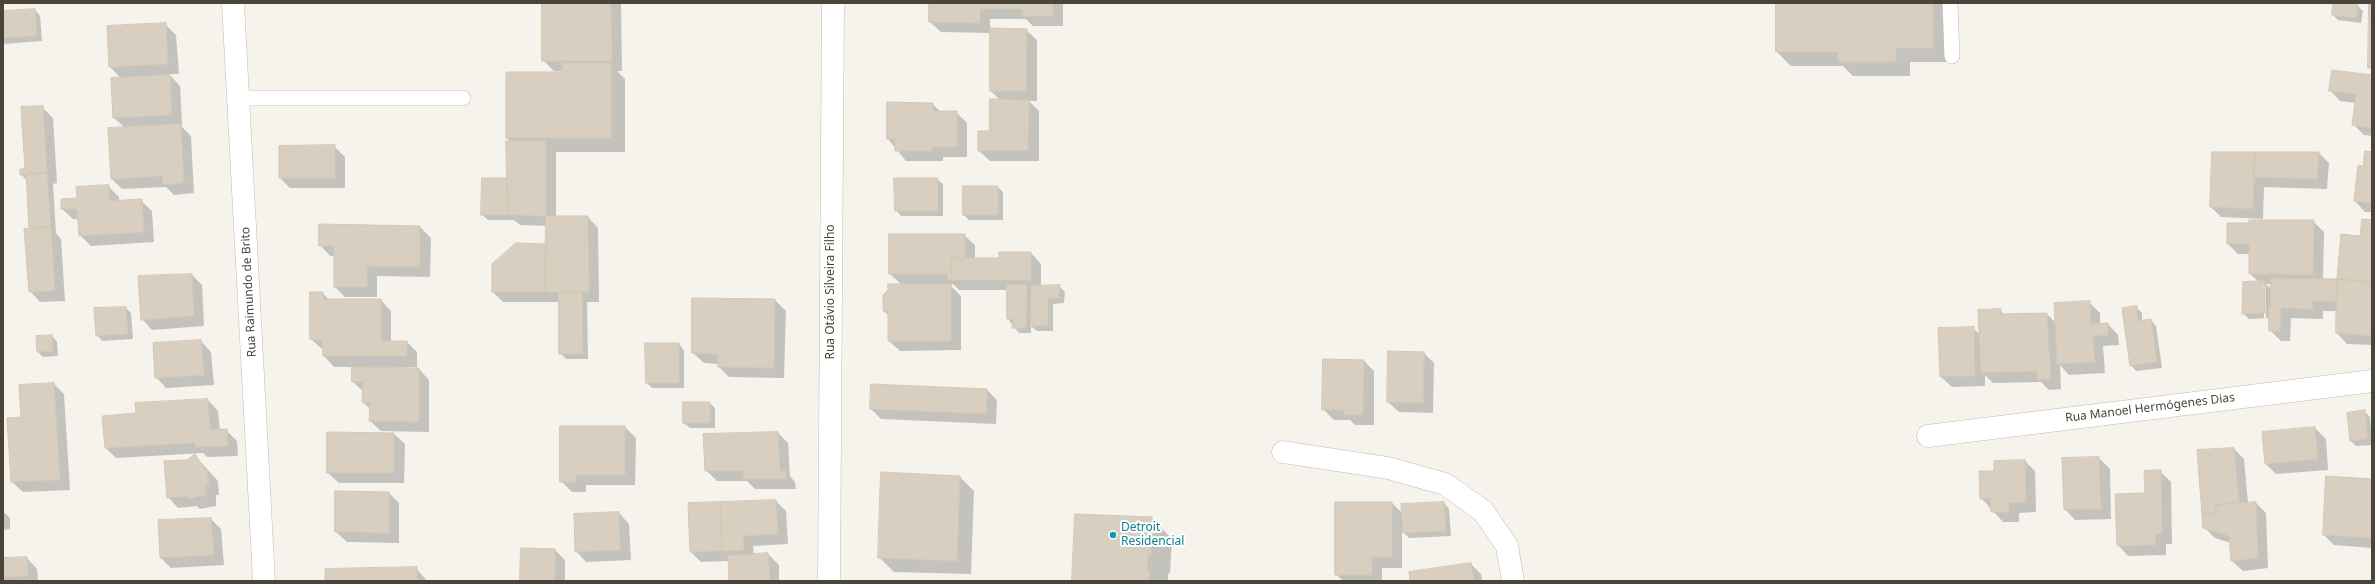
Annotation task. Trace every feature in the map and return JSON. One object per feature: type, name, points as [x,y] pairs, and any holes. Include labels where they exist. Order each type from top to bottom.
[{"type":"street","name":"Rua Raimundo de Brito","points":[[233,3],[264,581]]},
{"type":"street","name":"Rua Otávio Silveira Filho","points":[[829,581],[833,3]]},
{"type":"street","name":"Rua Manoel Hermógenes Dias","points":[[1928,436],[2372,381]]},
{"type":"street","points":[[1283,452],[1388,468],[1445,484],[1483,511],[1507,546],[1512,581]]},
{"type":"lane","points":[[1950,3],[1952,56]]},
{"type":"lane","points":[[239,98],[463,98]]},
{"type":"building","points":[[542,3],[611,3],[612,61],[542,61]]},
{"type":"building","points":[[929,3],[1053,3],[1053,16],[1022,16],[1022,9],[980,9],[980,23],[929,22]]},
{"type":"building","points":[[1776,3],[1933,3],[1933,48],[1896,48],[1896,62],[1838,62],[1838,52],[1776,52]]},
{"type":"building","points":[[2333,3],[2358,5],[2356,18],[2332,15]]},
{"type":"building","points":[[2369,3],[2372,3],[2372,68],[2368,68]]},
{"type":"building","points":[[35,9],[37,36],[3,38],[3,11]]},
{"type":"building","points":[[166,23],[168,64],[109,67],[107,26]]},
{"type":"building","points":[[990,28],[1027,29],[1026,91],[990,91]]},
{"type":"building","points":[[562,63],[611,63],[611,138],[506,138],[506,72],[562,72]]},
{"type":"building","points":[[2332,70],[2372,75],[2372,128],[2352,125],[2356,94],[2329,91]]},
{"type":"building","points":[[170,75],[172,115],[113,118],[111,78]]},
{"type":"building","points":[[990,99],[1029,100],[1028,150],[978,151],[978,131],[989,131]]},
{"type":"building","points":[[887,102],[933,103],[933,111],[957,111],[957,147],[932,147],[932,151],[895,151],[895,139],[887,139]]},
{"type":"building","points":[[43,106],[47,173],[20,175],[20,169],[25,169],[21,107]]},
{"type":"building","points":[[181,124],[184,183],[163,185],[162,176],[111,179],[108,128]]},
{"type":"building","points":[[506,141],[546,141],[546,216],[508,215]]},
{"type":"building","points":[[335,145],[335,178],[279,178],[279,146]]},
{"type":"building","points":[[2365,151],[2372,152],[2372,203],[2354,201],[2358,165],[2363,166]]},
{"type":"building","points":[[2212,152],[2255,152],[2253,209],[2210,207]]},
{"type":"building","points":[[2255,152],[2319,152],[2317,179],[2254,177]]},
{"type":"building","points":[[47,173],[51,227],[29,228],[26,174]]},
{"type":"building","points":[[482,178],[508,178],[508,215],[481,215]]},
{"type":"building","points":[[894,178],[938,178],[938,211],[895,211]]},
{"type":"building","points":[[109,185],[109,201],[142,199],[144,232],[79,236],[77,209],[61,209],[61,199],[77,198],[76,187]]},
{"type":"building","points":[[963,186],[998,186],[998,215],[963,215]]},
{"type":"building","points":[[546,216],[588,216],[589,292],[545,292]]},
{"type":"building","points":[[2362,219],[2372,220],[2372,282],[2337,279],[2341,234],[2360,236]]},
{"type":"building","points":[[2249,220],[2314,220],[2313,275],[2249,274],[2249,244],[2227,244],[2227,223],[2249,223]]},
{"type":"building","points":[[319,224],[420,226],[420,267],[367,266],[367,287],[334,287],[334,246],[319,246]]},
{"type":"building","points":[[51,227],[55,291],[29,292],[24,229]]},
{"type":"building","points":[[889,234],[965,234],[965,258],[951,258],[951,280],[948,280],[947,274],[889,274]]},
{"type":"building","points":[[516,243],[546,244],[545,292],[492,292],[492,264]]},
{"type":"building","points":[[999,252],[1031,252],[1031,280],[951,280],[951,258],[999,258]]},
{"type":"building","points":[[192,274],[194,316],[141,320],[138,276]]},
{"type":"building","points":[[2271,278],[2337,279],[2337,302],[2313,301],[2313,309],[2281,308],[2280,331],[2269,331],[2268,308],[2270,307]]},
{"type":"building","points":[[2337,279],[2372,282],[2372,336],[2336,333]]},
{"type":"building","points":[[2265,281],[2265,313],[2242,314],[2243,282]]},
{"type":"building","points":[[888,284],[951,284],[951,339],[949,341],[888,341],[888,311],[883,311],[883,295],[888,290]]},
{"type":"building","points":[[1007,285],[1027,285],[1026,328],[1012,328],[1013,319],[1007,319]]},
{"type":"building","points":[[1060,285],[1059,298],[1048,298],[1048,326],[1030,326],[1031,286]]},
{"type":"building","points":[[310,292],[323,292],[323,299],[381,299],[381,341],[407,341],[407,356],[323,356],[322,340],[310,339]]},
{"type":"building","points":[[559,292],[582,292],[583,354],[559,354]]},
{"type":"building","points":[[692,298],[775,299],[774,368],[718,367],[718,354],[692,353]]},
{"type":"building","points":[[2090,301],[2091,324],[2108,323],[2108,335],[2093,336],[2095,362],[2057,364],[2054,303]]},
{"type":"building","points":[[2137,306],[2138,321],[2151,319],[2157,362],[2130,366],[2122,308]]},
{"type":"building","points":[[126,307],[128,334],[96,336],[94,308]]},
{"type":"building","points":[[2001,309],[2001,314],[2047,313],[2051,379],[2037,380],[2037,371],[1981,373],[1978,310]]},
{"type":"building","points":[[1974,327],[1975,376],[1940,377],[1938,328]]},
{"type":"building","points":[[52,335],[53,351],[37,352],[36,336]]},
{"type":"building","points":[[201,340],[204,375],[155,378],[153,343]]},
{"type":"building","points":[[645,343],[679,343],[679,383],[646,383]]},
{"type":"building","points":[[1388,351],[1424,352],[1423,403],[1387,402]]},
{"type":"building","points":[[1323,359],[1364,360],[1363,415],[1344,415],[1344,410],[1322,410]]},
{"type":"building","points":[[352,367],[419,368],[419,422],[369,421],[370,403],[362,402],[363,382],[352,382]]},
{"type":"building","points":[[54,383],[60,480],[11,482],[7,418],[21,417],[19,385]]},
{"type":"building","points":[[871,384],[987,389],[986,414],[870,409]]},
{"type":"building","points":[[208,399],[210,430],[227,429],[228,446],[195,447],[195,443],[105,448],[102,416],[136,413],[135,403]]},
{"type":"building","points":[[683,402],[710,402],[710,423],[683,423]]},
{"type":"building","points":[[2365,410],[2368,439],[2350,441],[2347,413]]},
{"type":"building","points":[[560,426],[625,426],[625,475],[576,475],[576,482],[560,482]]},
{"type":"building","points":[[2315,427],[2318,459],[2265,464],[2262,432]]},
{"type":"building","points":[[327,432],[394,433],[394,473],[327,473]]},
{"type":"building","points":[[778,432],[780,471],[785,471],[786,479],[743,479],[743,471],[705,471],[703,434]]},
{"type":"building","points":[[2234,448],[2239,503],[2216,505],[2216,513],[2202,514],[2197,450]]},
{"type":"building","points":[[195,454],[205,470],[207,470],[209,485],[206,485],[206,495],[188,499],[188,496],[167,498],[164,461],[187,460]]},
{"type":"building","points":[[2099,457],[2101,509],[2064,510],[2062,458]]},
{"type":"building","points":[[2025,460],[2026,502],[2009,503],[2009,512],[1991,512],[1990,498],[1980,499],[1979,471],[1994,471],[1994,461]]},
{"type":"building","points":[[2161,470],[2162,534],[2155,534],[2156,545],[2117,546],[2115,494],[2145,493],[2144,471]]},
{"type":"building","points":[[881,472],[960,476],[957,561],[878,558]]},
{"type":"building","points":[[2326,476],[2372,479],[2372,538],[2323,535]]},
{"type":"building","points":[[335,491],[389,492],[389,533],[335,532]]},
{"type":"building","points":[[776,500],[778,534],[743,536],[744,550],[722,551],[720,502]]},
{"type":"building","points":[[720,502],[722,551],[690,552],[688,503]]},
{"type":"building","points":[[1335,502],[1392,502],[1392,557],[1372,557],[1372,575],[1335,575]]},
{"type":"building","points":[[1444,502],[1446,531],[1403,533],[1401,504]]},
{"type":"building","points":[[2256,502],[2258,558],[2231,561],[2229,536],[2203,528],[2202,514],[2216,513],[2216,505]]},
{"type":"building","points":[[619,512],[620,550],[575,552],[574,514]]},
{"type":"building","name":"Detroit Residencial","points":[[1075,514],[1152,517],[1151,554],[1148,554],[1147,571],[1150,571],[1149,581],[1072,581]]},
{"type":"building","points":[[211,518],[214,555],[160,558],[158,520]]},
{"type":"building","points":[[521,548],[555,549],[555,581],[520,581]]},
{"type":"building","points":[[768,553],[770,581],[729,581],[728,556]]},
{"type":"building","points":[[27,557],[28,576],[3,577],[3,558]]},
{"type":"building","points":[[1471,563],[1474,581],[1410,581],[1409,572]]},
{"type":"building","points":[[417,567],[417,581],[325,581],[325,569]]},
{"type":"place","name":"Detroit Residencial","points":[[1113,535]]}]
